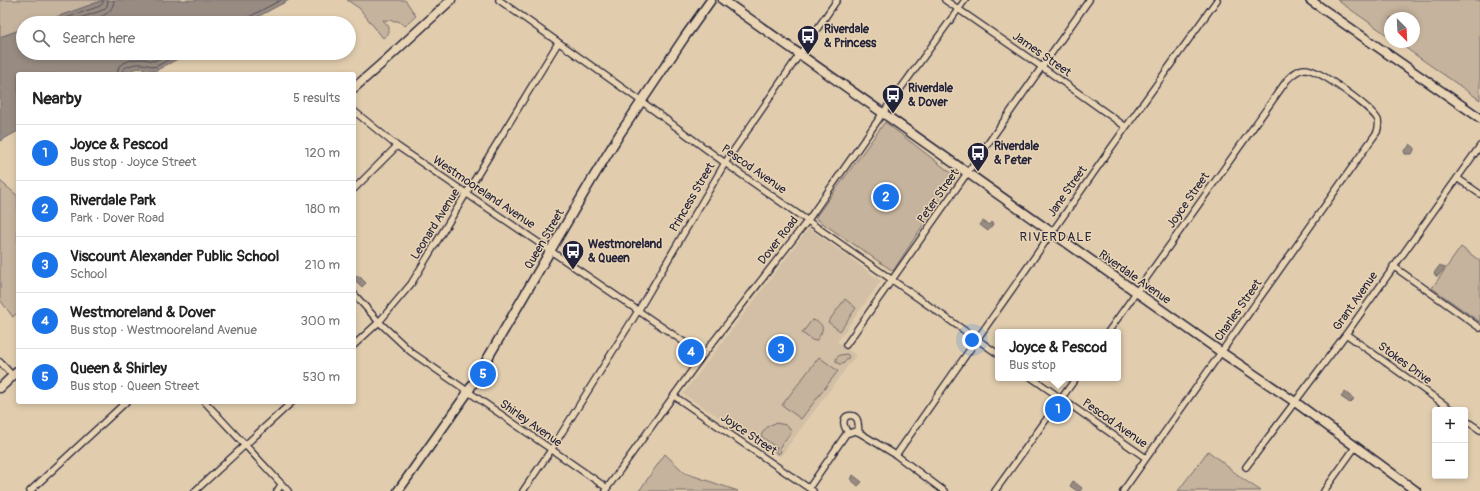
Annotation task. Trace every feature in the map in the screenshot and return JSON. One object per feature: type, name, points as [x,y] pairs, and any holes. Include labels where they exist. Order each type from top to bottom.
[{"type":"street","points":[[356,86],[451,0]]},
{"type":"street","name":"Pescod Avenue","points":[[499,0],[725,163],[995,352]]},
{"type":"street","name":"Queen Street","points":[[398,491],[468,392],[552,251],[592,180],[641,101],[687,33],[712,0]]},
{"type":"street","name":"Riverdale Avenue","points":[[723,0],[1221,352],[1296,402],[1416,491]]},
{"type":"street","name":"Princess Street","points":[[522,491],[551,450],[638,311],[725,163],[799,53],[837,0]]},
{"type":"street","name":"James Street","points":[[944,0],[1126,127]]},
{"type":"street","name":"Dover Road","points":[[606,489],[703,355],[808,220],[965,0]]},
{"type":"street","name":"Peter Street","points":[[846,345],[1089,0]]},
{"type":"street","name":"Jane Street","points":[[896,456],[1126,127],[1218,0]]},
{"type":"street","points":[[1310,0],[1480,118]]},
{"type":"street","name":"Leonard Avenue","points":[[356,343],[379,322],[411,284],[558,43]]},
{"type":"street","name":"Charles Street","points":[[1123,491],[1377,132],[1378,122],[1372,112],[1325,76],[1315,71],[1305,69],[1296,72],[1287,80]]},
{"type":"street","name":"Joyce Street","points":[[1110,329],[1287,80]]},
{"type":"street","name":"Westmooreland Avenue","points":[[356,113],[397,146],[703,355]]},
{"type":"street","points":[[356,187],[397,146]]},
{"type":"street","name":"Grant Avenue","points":[[1246,467],[1346,334],[1480,146]]},
{"type":"street","points":[[1457,178],[1480,194]]},
{"type":"street","points":[[1393,266],[1480,328]]},
{"type":"street","name":"Shirley Avenue","points":[[356,296],[379,322],[411,352],[606,489]]},
{"type":"street","name":"Stokes Drive","points":[[1346,334],[1448,407]]},
{"type":"street","points":[[0,362],[15,373],[0,388]]},
{"type":"street","name":"Pescod Avenue","points":[[1036,381],[1146,458]]},
{"type":"street","points":[[996,491],[1074,381]]},
{"type":"street","name":"Joyce Street","points":[[674,396],[811,490]]},
{"type":"street","points":[[30,491],[124,404]]},
{"type":"street","points":[[208,404],[288,491]]},
{"type":"street","points":[[195,491],[290,404]]},
{"type":"street","points":[[848,434],[844,421],[845,418],[849,416],[856,417],[859,432]]},
{"type":"street","points":[[1468,422],[1480,430]]},
{"type":"street","points":[[811,490],[846,434],[854,431],[859,432],[896,456],[944,491]]},
{"type":"street","points":[[1324,491],[1356,446]]},
{"type":"street","points":[[277,491],[281,485]]},
{"type":"shaded area","points":[[0,0],[104,0],[59,16],[16,16],[16,31],[0,37]]},
{"type":"shaded area","points":[[347,0],[404,0],[416,16],[405,26],[398,21],[383,20],[389,27],[389,33],[383,38],[359,8]]},
{"type":"shaded area","points":[[1337,0],[1480,0],[1480,100],[1406,48],[1420,48],[1420,12],[1384,12],[1384,33]]},
{"type":"shaded area","points":[[885,122],[955,176],[893,271],[815,218]]},
{"type":"shaded area","points":[[0,181],[16,194],[16,314],[13,317],[0,300]]},
{"type":"shaded area","points":[[809,228],[881,281],[837,342],[856,355],[780,457],[683,394]]},
{"type":"shaded area","points":[[1461,247],[1480,261],[1480,322],[1432,288]]},
{"type":"shaded area","points":[[845,299],[856,308],[840,331],[828,322]]},
{"type":"shaded area","points":[[812,320],[817,321],[822,325],[821,334],[816,341],[802,333]]},
{"type":"shaded area","points":[[847,354],[849,357],[843,364],[836,362],[836,358],[840,355]]},
{"type":"shaded area","points":[[819,357],[838,371],[801,419],[782,405]]},
{"type":"shaded area","points":[[776,423],[786,425],[792,431],[779,448],[781,451],[780,453],[777,454],[775,451],[777,448],[761,436],[763,431]]},
{"type":"shaded area","points":[[1208,451],[1243,479],[1261,491],[1178,491]]},
{"type":"shaded area","points":[[665,454],[685,473],[738,491],[639,491]]},
{"type":"water","points":[[104,0],[289,0],[259,16],[59,16]]},
{"type":"water","points":[[16,31],[16,60],[176,60],[155,71],[139,68],[127,72],[16,72],[16,132],[0,141],[0,37]]},
{"type":"water","points":[[1410,144],[1415,148],[1412,154],[1405,154],[1404,150],[1407,149]]},
{"type":"water","points":[[983,221],[989,225],[991,222],[993,224],[988,231],[980,225]]},
{"type":"water","points":[[1440,265],[1445,268],[1438,276],[1436,276],[1434,273]]},
{"type":"water","points":[[358,275],[366,283],[362,287],[356,281],[356,277]]},
{"type":"water","points":[[1345,392],[1354,399],[1350,403],[1341,397]]},
{"type":"water","points":[[853,475],[862,482],[858,486],[851,480]]},
{"type":"water","points":[[1073,481],[1082,488],[1080,491],[1077,491],[1070,486]]},
{"type":"place","name":"Riverdale & Princess","points":[[808,56]]},
{"type":"place","name":"Riverdale & Dover","points":[[893,114]]},
{"type":"place","name":"Riverdale & Peter","points":[[978,172]]},
{"type":"place","name":"Riverdale Park","points":[[886,197]]},
{"type":"place","name":"Westmoreland & Queen","points":[[573,270]]},
{"type":"place","name":"Viscount Alexander Public School","points":[[781,349]]},
{"type":"place","name":"Westmoreland & Dover","points":[[691,352]]},
{"type":"place","name":"Queen & Shirley","points":[[483,374]]},
{"type":"place","name":"Joyce & Pescod","points":[[1058,409]]},
{"type":"district","name":"RIVERDALE","points":[[1056,236]]}]
